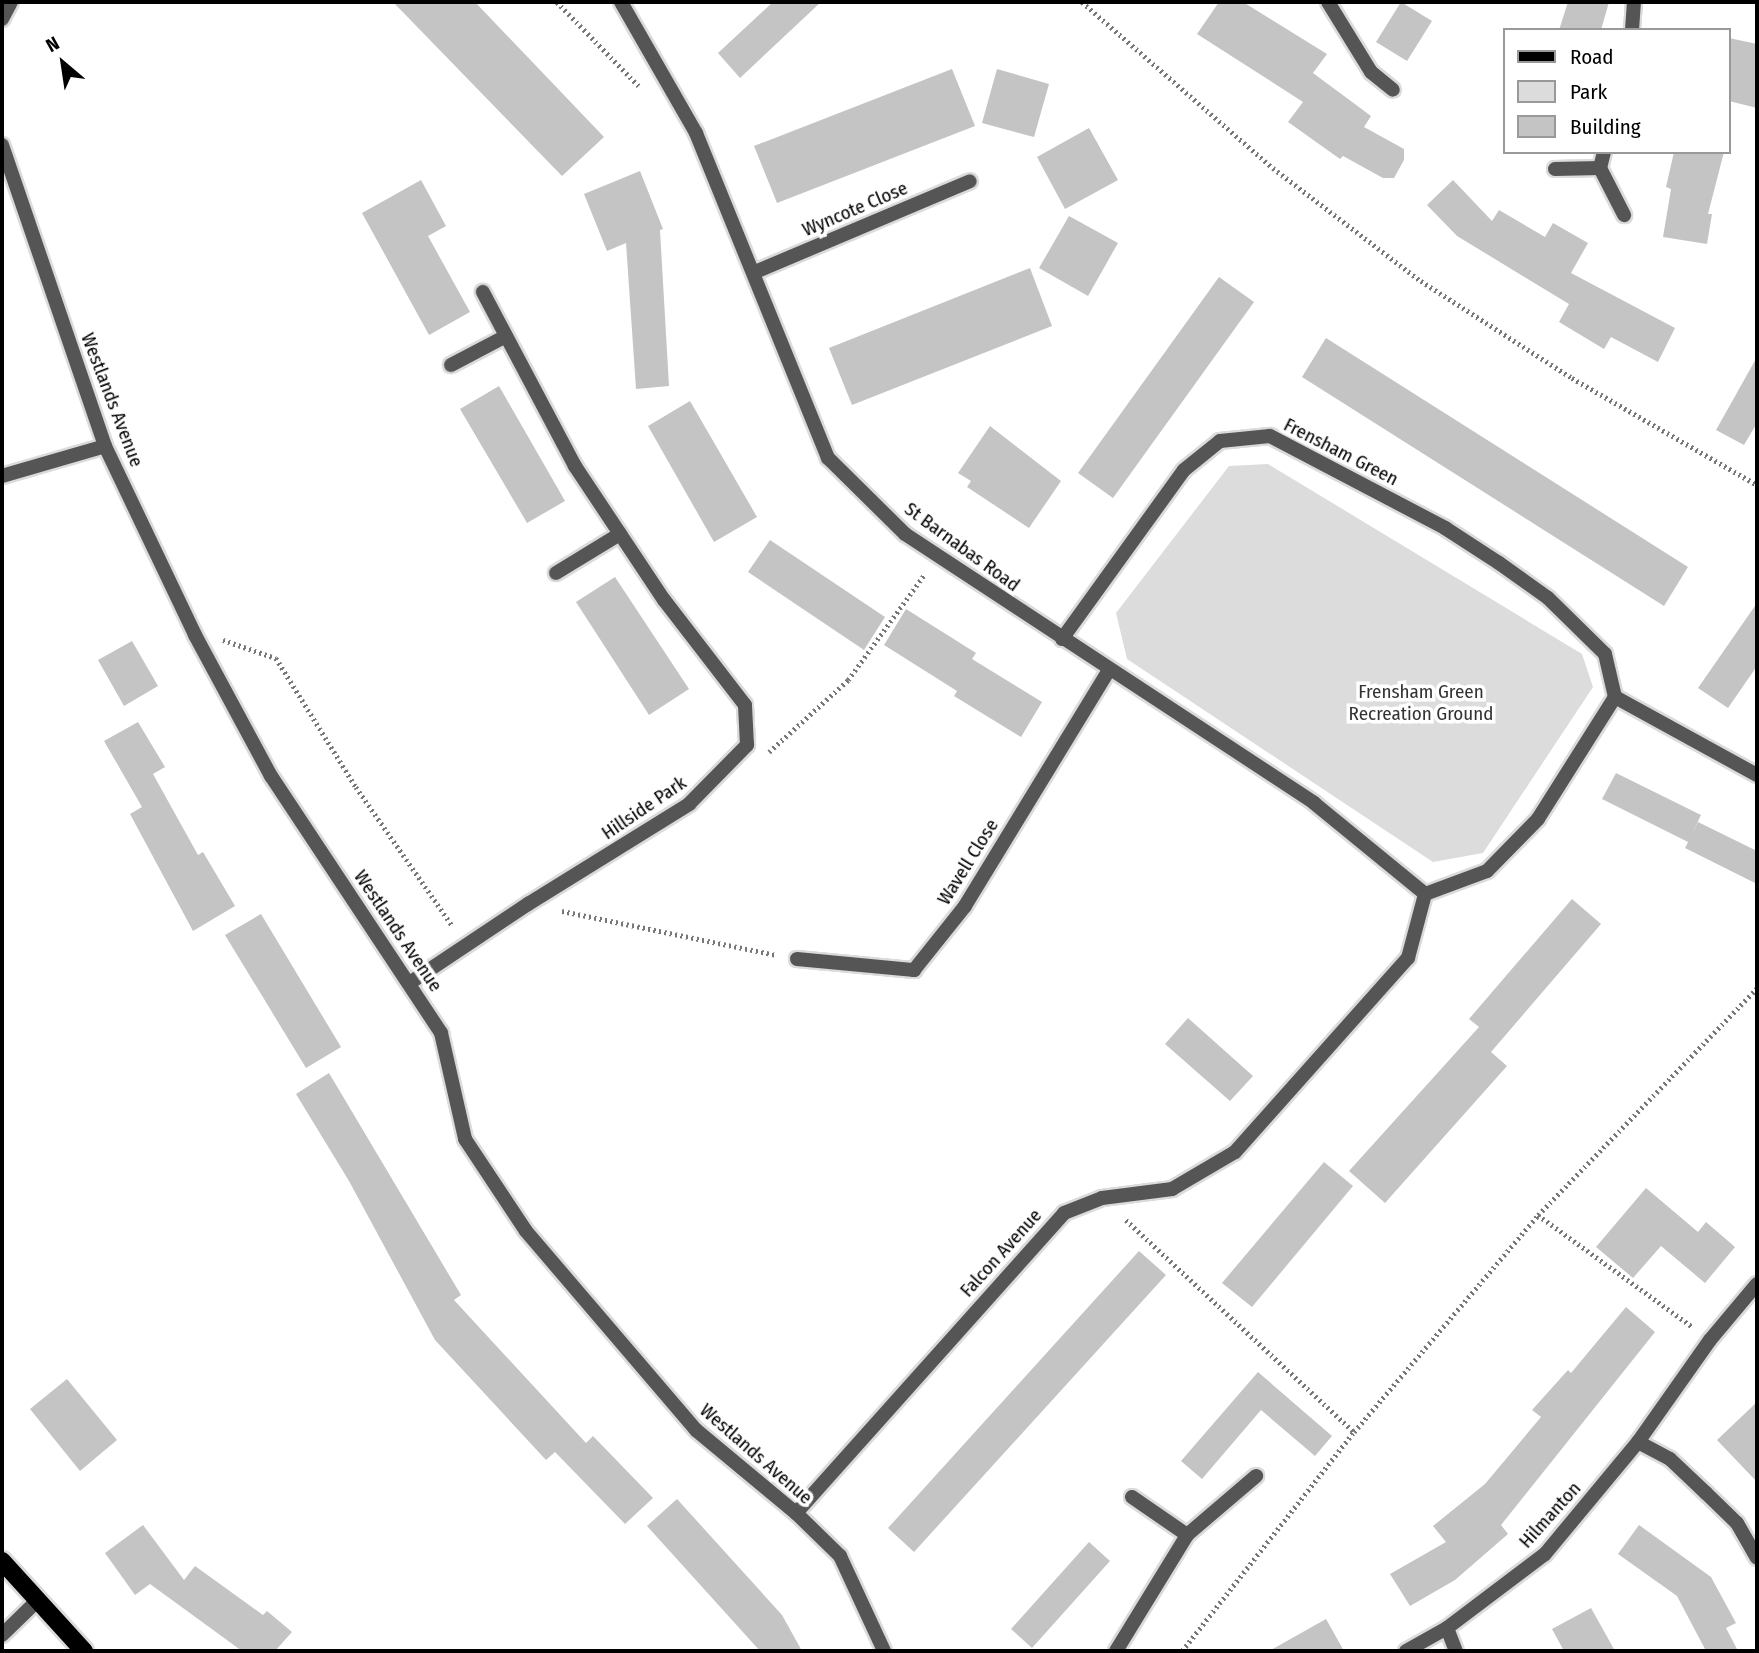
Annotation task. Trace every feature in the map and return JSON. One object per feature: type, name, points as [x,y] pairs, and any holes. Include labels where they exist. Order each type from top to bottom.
[{"type":"main road","points":[[2,1562],[84,1651]]},
{"type":"street","points":[[2,19],[11,2]]},
{"type":"street","points":[[1328,2],[1371,72],[1393,90]]},
{"type":"street","points":[[1632,28],[1634,2]]},
{"type":"street","name":"St Barnabas Road","points":[[627,4],[696,134],[755,271],[828,458],[905,534],[1314,803],[1425,894]]},
{"type":"street","name":"Westlands Avenue","points":[[2,145],[105,446],[195,635],[271,776],[411,982],[441,1033],[466,1139],[526,1231],[696,1430],[796,1513],[840,1556],[884,1651]]},
{"type":"street","points":[[1604,154],[1600,168],[1625,215]]},
{"type":"street","points":[[1555,169],[1600,168]]},
{"type":"street","name":"Wyncote Close","points":[[755,271],[970,181]]},
{"type":"street","name":"Hillside Park","points":[[411,982],[528,904],[689,804],[747,745],[745,705],[620,534],[575,466],[483,292]]},
{"type":"street","points":[[451,365],[506,336]]},
{"type":"street","name":"Frensham Green","points":[[1062,639],[1184,470],[1220,441],[1270,436],[1444,527],[1548,598],[1605,654],[1615,697]]},
{"type":"street","points":[[2,476],[105,446]]},
{"type":"street","points":[[556,573],[620,534]]},
{"type":"street","name":"Wavell Close","points":[[797,959],[914,970],[965,906],[1109,670]]},
{"type":"street","points":[[1425,894],[1488,871],[1529,828],[1595,733],[1615,697],[1757,775]]},
{"type":"street","name":"Falcon Avenue","points":[[796,1513],[1063,1213],[1102,1198],[1172,1189],[1235,1152],[1408,958],[1425,894]]},
{"type":"street","name":"Hilmanton","points":[[1406,1651],[1447,1628],[1545,1554],[1638,1442],[1710,1340],[1757,1284]]},
{"type":"street","points":[[1638,1442],[1670,1459],[1737,1523],[1757,1558]]},
{"type":"street","points":[[1116,1651],[1186,1535],[1255,1476]]},
{"type":"street","points":[[1132,1497],[1186,1535]]},
{"type":"street","points":[[2,1636],[38,1600]]},
{"type":"street","points":[[1447,1628],[1456,1651]]},
{"type":"path","points":[[557,2],[647,93]]},
{"type":"path","points":[[1082,2],[1273,168],[1421,281],[1572,378],[1757,485]]},
{"type":"path","points":[[759,759],[782,743],[848,680],[937,556]]},
{"type":"path","points":[[195,635],[233,641],[276,658],[356,787],[418,871],[465,946]]},
{"type":"path","points":[[528,904],[797,959]]},
{"type":"path","points":[[1182,1651],[1354,1432],[1538,1215],[1757,988]]},
{"type":"path","points":[[1102,1198],[1354,1432]]},
{"type":"path","points":[[1538,1215],[1710,1340]]},
{"type":"green space","name":"Frensham Green Recreation Ground","points":[[1268,464],[1582,654],[1593,687],[1483,853],[1433,862],[1127,659],[1116,613],[1229,466]]},
{"type":"building","points":[[393,2],[475,2],[604,137],[562,176]]},
{"type":"building","points":[[773,2],[821,2],[740,78],[718,53]]},
{"type":"building","points":[[1219,2],[1243,2],[1327,54],[1313,73],[1371,116],[1364,127],[1404,149],[1404,160],[1394,178],[1383,178],[1343,156],[1340,159],[1288,122],[1303,102],[1197,34]]},
{"type":"building","points":[[1401,2],[1432,21],[1407,61],[1376,42]]},
{"type":"building","points":[[1568,2],[1609,2],[1602,28],[1560,28]]},
{"type":"building","points":[[1731,38],[1757,44],[1757,108],[1731,102]]},
{"type":"building","points":[[952,69],[975,126],[777,203],[754,146]]},
{"type":"building","points":[[997,69],[1049,84],[1034,137],[982,123]]},
{"type":"building","points":[[1089,128],[1118,180],[1065,209],[1037,157]]},
{"type":"building","points":[[1674,154],[1723,154],[1708,214],[1712,214],[1707,244],[1663,237],[1671,189],[1666,187]]},
{"type":"building","points":[[640,171],[663,229],[660,230],[669,386],[636,389],[626,243],[607,251],[584,194]]},
{"type":"building","points":[[421,180],[446,226],[428,236],[470,312],[429,335],[362,213]]},
{"type":"building","points":[[1453,180],[1492,221],[1499,210],[1545,237],[1553,223],[1588,243],[1571,273],[1675,328],[1658,362],[1611,337],[1604,349],[1559,322],[1569,304],[1457,236],[1427,205]]},
{"type":"building","points":[[1069,216],[1118,243],[1088,296],[1039,268]]},
{"type":"building","points":[[1030,268],[1052,326],[852,405],[829,348]]},
{"type":"building","points":[[1219,277],[1254,302],[1113,498],[1078,473]]},
{"type":"building","points":[[1326,338],[1688,567],[1664,606],[1302,377]]},
{"type":"building","points":[[1757,357],[1757,423],[1744,445],[1716,430]]},
{"type":"building","points":[[499,386],[565,501],[527,523],[460,409]]},
{"type":"building","points":[[690,401],[757,517],[714,542],[648,426]]},
{"type":"building","points":[[990,426],[1061,481],[1029,528],[967,487],[971,481],[958,473]]},
{"type":"building","points":[[770,540],[885,617],[864,650],[748,572]]},
{"type":"building","points":[[615,577],[689,689],[649,715],[576,602]]},
{"type":"building","points":[[1757,603],[1757,666],[1728,708],[1698,688]]},
{"type":"building","points":[[906,609],[976,653],[972,659],[1042,702],[1021,737],[954,696],[957,691],[884,645]]},
{"type":"building","points":[[132,641],[158,686],[124,706],[98,660]]},
{"type":"building","points":[[138,722],[165,767],[153,774],[198,855],[203,852],[235,906],[193,931],[130,814],[142,807],[104,741]]},
{"type":"building","points":[[1616,773],[1701,815],[1692,834],[1698,822],[1757,851],[1757,884],[1685,848],[1688,842],[1602,799]]},
{"type":"building","points":[[1572,899],[1601,924],[1491,1052],[1507,1066],[1385,1203],[1349,1171],[1479,1027],[1469,1019]]},
{"type":"building","points":[[261,914],[341,1047],[306,1068],[225,935]]},
{"type":"building","points":[[1188,1018],[1253,1076],[1230,1101],[1165,1044]]},
{"type":"building","points":[[329,1073],[461,1295],[454,1300],[586,1443],[593,1436],[653,1498],[625,1524],[555,1452],[546,1460],[435,1340],[349,1181],[296,1094]]},
{"type":"building","points":[[1324,1162],[1353,1186],[1252,1307],[1222,1283]]},
{"type":"building","points":[[1646,1188],[1698,1232],[1706,1222],[1735,1247],[1705,1283],[1661,1246],[1633,1278],[1596,1247]]},
{"type":"building","points":[[1139,1251],[1166,1275],[914,1552],[888,1528]]},
{"type":"building","points":[[1626,1307],[1655,1332],[1501,1525],[1508,1534],[1455,1580],[1410,1606],[1390,1574],[1446,1542],[1433,1526],[1485,1484],[1541,1417],[1532,1410],[1568,1370],[1571,1373]]},
{"type":"building","points":[[1258,1372],[1332,1436],[1315,1456],[1261,1410],[1202,1479],[1181,1461]]},
{"type":"building","points":[[67,1379],[117,1440],[80,1471],[30,1409]]},
{"type":"building","points":[[1757,1402],[1757,1482],[1717,1440]]},
{"type":"building","points":[[677,1499],[782,1615],[802,1651],[760,1651],[647,1526]]},
{"type":"building","points":[[143,1525],[184,1580],[195,1566],[263,1615],[267,1611],[292,1632],[275,1651],[242,1651],[150,1584],[135,1595],[105,1553]]},
{"type":"building","points":[[1639,1525],[1711,1577],[1736,1623],[1726,1628],[1738,1651],[1706,1651],[1677,1596],[1618,1554]]},
{"type":"building","points":[[1089,1542],[1110,1561],[1032,1648],[1011,1629]]},
{"type":"building","points":[[1591,1608],[1615,1651],[1564,1651],[1552,1629]]},
{"type":"building","points":[[1326,1619],[1344,1651],[1269,1651]]}]
